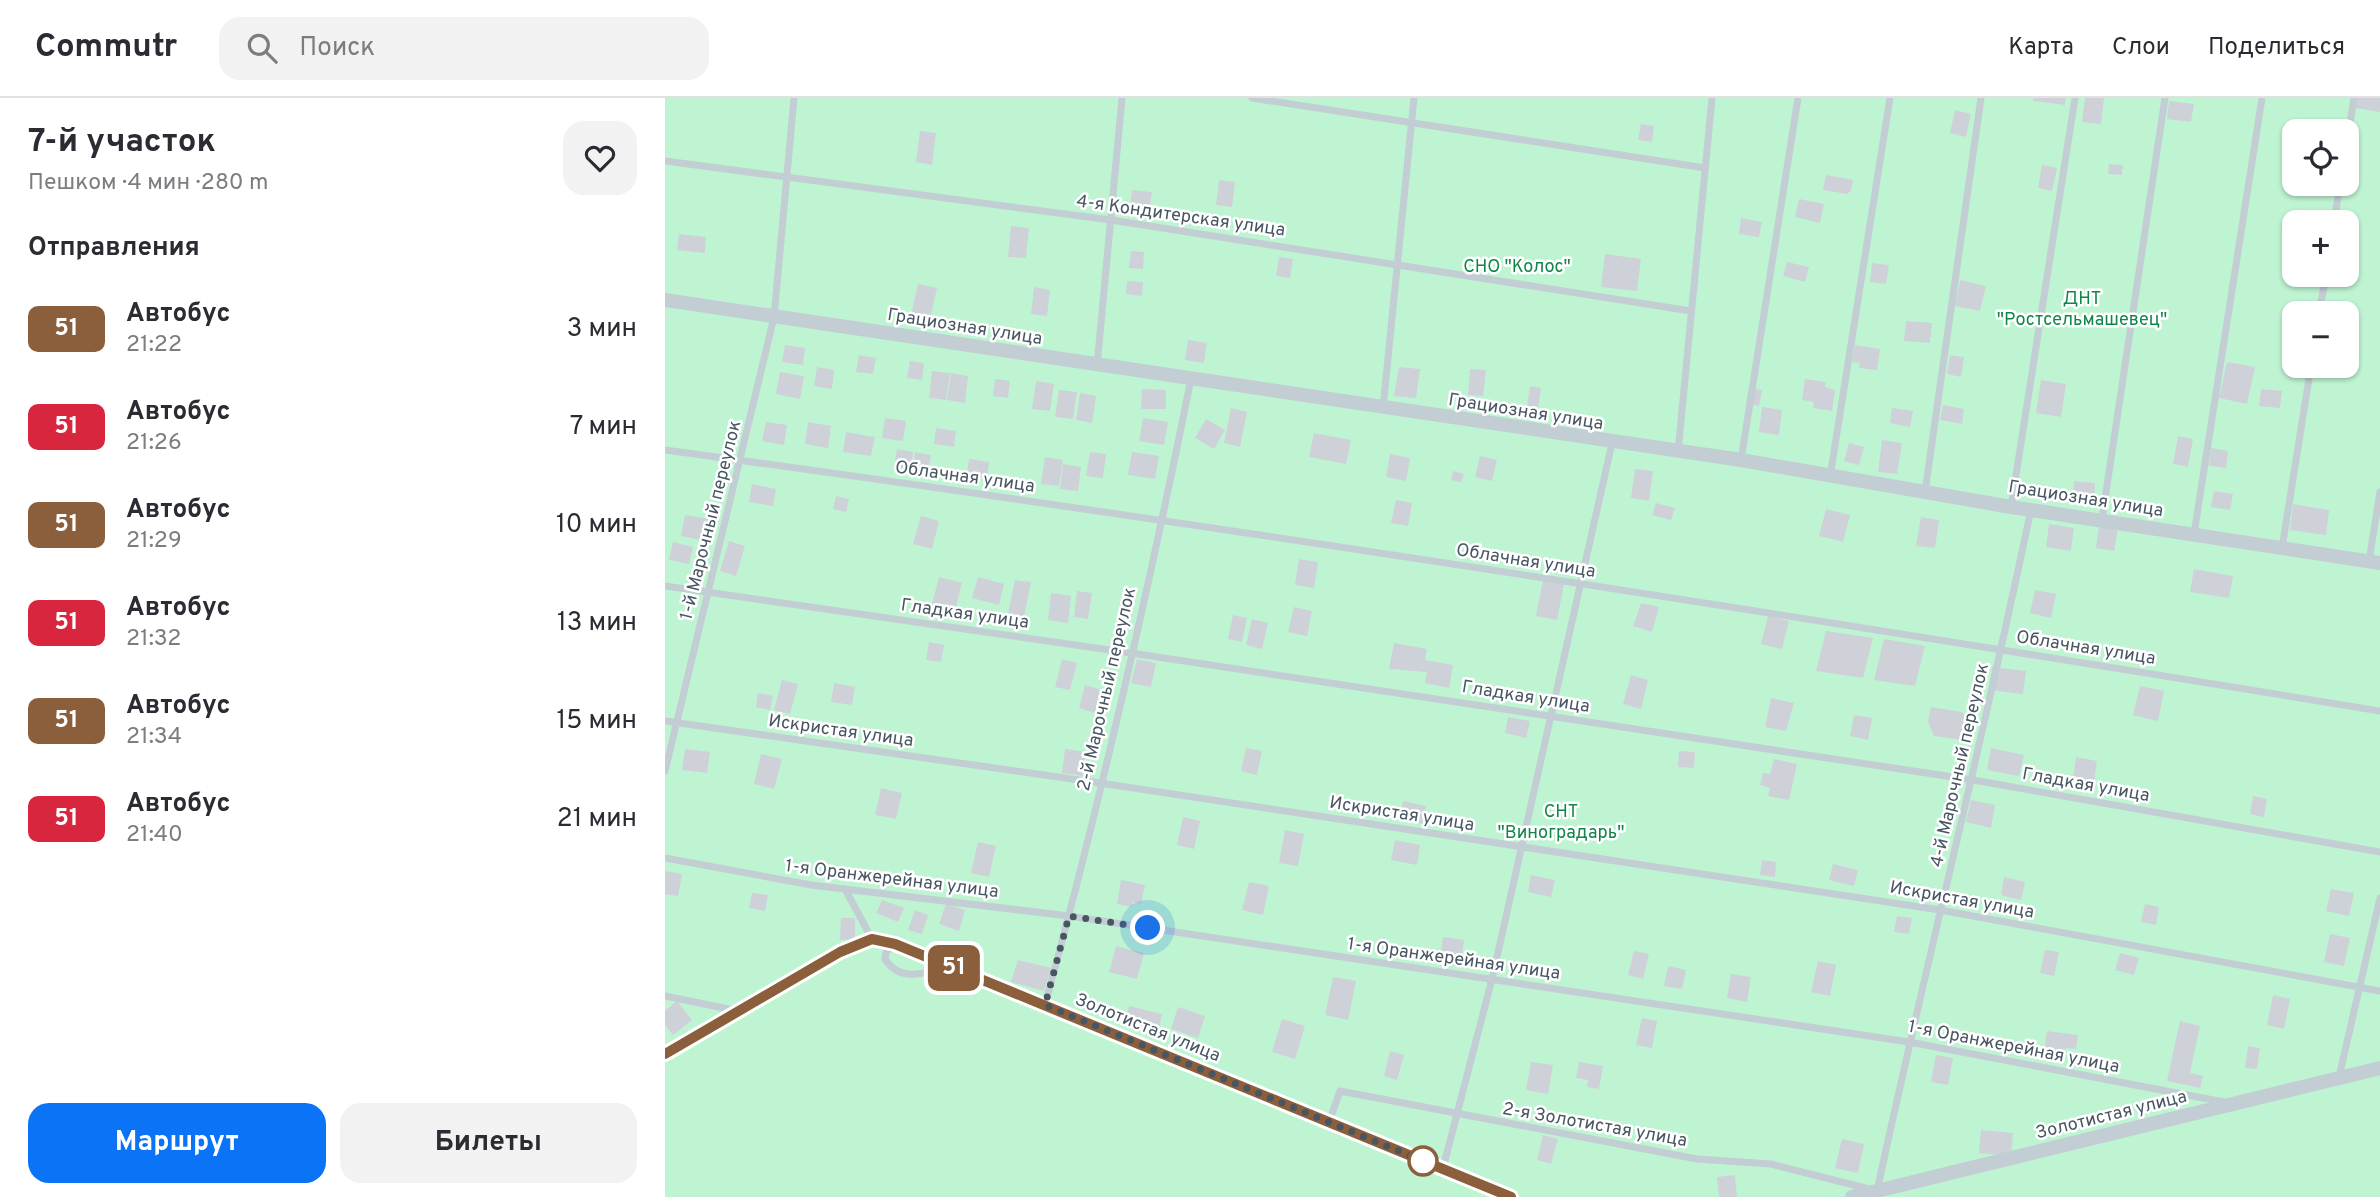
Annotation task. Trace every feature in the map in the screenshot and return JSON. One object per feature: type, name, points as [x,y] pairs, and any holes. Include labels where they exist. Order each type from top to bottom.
[{"type":"street","name":"Грациозная улица","points":[[665,300],[1678,453],[1741,460],[2011,507],[2375,562]]},
{"type":"street","name":"Золотистая улица","points":[[872,939],[895,944],[1511,1197]]},
{"type":"street","points":[[665,1054],[840,952],[872,939]]},
{"type":"street","name":"Золотистая улица","points":[[1851,1197],[2380,1068]]},
{"type":"lane","name":"1-й Марочный переулок","points":[[665,771],[773,317],[794,98]]},
{"type":"lane","points":[[1097,366],[1122,98]]},
{"type":"lane","points":[[1252,98],[1705,168]]},
{"type":"lane","points":[[1383,409],[1414,98]]},
{"type":"lane","points":[[1678,453],[1712,98]]},
{"type":"lane","points":[[1741,460],[1798,98]]},
{"type":"lane","points":[[1830,477],[1890,98]]},
{"type":"lane","points":[[1925,492],[1980,98]]},
{"type":"lane","points":[[2011,507],[2075,98]]},
{"type":"lane","points":[[2102,519],[2165,98]]},
{"type":"lane","points":[[2194,534],[2262,98]]},
{"type":"lane","points":[[2351,119],[2354,98]]},
{"type":"lane","name":"4-я Кондитерская улица","points":[[665,161],[1111,220],[1691,311]]},
{"type":"lane","points":[[2282,549],[2309,378]]},
{"type":"lane","name":"2-й Марочный переулок","points":[[1045,1005],[1069,916],[1163,520],[1191,379]]},
{"type":"lane","points":[[1443,1169],[1492,979],[1612,443]]},
{"type":"lane","name":"Облачная улица","points":[[665,450],[1163,520],[2002,649],[2380,712]]},
{"type":"lane","points":[[2375,562],[2380,492]]},
{"type":"lane","name":"4-й Марочный переулок","points":[[1877,1191],[1909,1042],[1973,780],[2031,509]]},
{"type":"lane","name":"Гладкая улица","points":[[665,586],[1973,780],[2380,852]]},
{"type":"lane","name":"Искристая улица","points":[[665,721],[1100,783],[1940,910],[2380,991]]},
{"type":"lane","name":"1-я Оранжерейная улица","points":[[665,858],[845,890],[1069,916],[1909,1042],[2235,1104]]},
{"type":"lane","points":[[845,890],[872,939]]},
{"type":"lane","points":[[2339,1077],[2380,898]]},
{"type":"lane","points":[[895,944],[886,952],[885,960],[891,970],[905,974],[927,974],[944,964]]},
{"type":"lane","points":[[665,996],[739,1011]]},
{"type":"lane","name":"2-я Золотистая улица","points":[[1329,1122],[1340,1091],[1458,1116],[1697,1159],[1771,1164],[1877,1191]]},
{"type":"green space","name":"СНТ \"Виноградарь\"","points":[[665,98],[2380,98],[2380,1197],[665,1197]]},
{"type":"building","points":[[2033,98],[2066,98],[2065,105],[2033,101]]},
{"type":"building","points":[[2085,98],[2104,98],[2101,124],[2082,122]]},
{"type":"building","points":[[2357,98],[2380,98],[2380,112],[2355,108]]},
{"type":"building","points":[[2169,101],[2194,104],[2191,122],[2167,119]]},
{"type":"building","points":[[1955,110],[1971,114],[1966,137],[1950,133]]},
{"type":"building","points":[[1641,124],[1654,126],[1652,142],[1638,140]]},
{"type":"building","points":[[920,131],[936,133],[932,165],[916,162]]},
{"type":"building","points":[[2109,164],[2123,165],[2122,175],[2108,174]]},
{"type":"building","points":[[2042,165],[2057,168],[2052,191],[2038,188]]},
{"type":"building","points":[[1826,175],[1853,180],[1851,191],[1847,194],[1823,190]]},
{"type":"building","points":[[1219,180],[1235,182],[1232,207],[1216,205]]},
{"type":"building","points":[[1132,190],[1152,192],[1149,215],[1129,213]]},
{"type":"building","points":[[1799,199],[1824,204],[1820,223],[1795,217]]},
{"type":"building","points":[[1741,218],[1762,222],[1759,237],[1739,234]]},
{"type":"building","points":[[1011,226],[1029,228],[1026,258],[1008,257]]},
{"type":"building","points":[[679,234],[706,237],[705,253],[677,250]]},
{"type":"building","points":[[1131,251],[1144,252],[1143,269],[1129,268]]},
{"type":"building","points":[[1605,254],[1641,259],[1637,291],[1601,287]]},
{"type":"building","points":[[1279,257],[1293,259],[1290,278],[1276,276]]},
{"type":"building","points":[[1787,262],[1809,267],[1805,282],[1783,276]]},
{"type":"building","points":[[1872,263],[1889,265],[1886,284],[1870,282]]},
{"type":"building","points":[[1960,280],[1986,286],[1980,311],[1955,306]]},
{"type":"building","points":[[1127,281],[1143,282],[1142,296],[1126,294]]},
{"type":"building","points":[[918,284],[937,288],[930,319],[911,315]]},
{"type":"building","points":[[1034,287],[1050,290],[1047,316],[1031,314]]},
{"type":"building","points":[[1906,321],[1932,323],[1930,343],[1904,341]]},
{"type":"building","points":[[1188,340],[1207,343],[1204,363],[1185,360]]},
{"type":"building","points":[[785,345],[805,348],[803,365],[782,362]]},
{"type":"building","points":[[1855,345],[1880,349],[1877,370],[1859,368],[1860,363],[1852,362]]},
{"type":"building","points":[[859,355],[876,358],[873,374],[856,372]]},
{"type":"building","points":[[1950,355],[1964,357],[1961,377],[1947,374]]},
{"type":"building","points":[[910,361],[924,363],[922,380],[907,378]]},
{"type":"building","points":[[2227,362],[2255,367],[2247,404],[2219,398]]},
{"type":"building","points":[[817,367],[834,370],[832,389],[814,386]]},
{"type":"building","points":[[1399,367],[1420,369],[1416,398],[1394,396]]},
{"type":"building","points":[[1470,369],[1486,370],[1483,396],[1468,395]]},
{"type":"building","points":[[932,371],[950,373],[946,400],[929,398]]},
{"type":"building","points":[[780,372],[804,376],[800,399],[776,394]]},
{"type":"building","points":[[951,373],[968,376],[965,403],[947,400]]},
{"type":"building","points":[[995,379],[1010,381],[1008,398],[993,396]]},
{"type":"building","points":[[1805,379],[1826,382],[1825,387],[1835,390],[1832,411],[1813,408],[1814,402],[1802,400]]},
{"type":"building","points":[[2041,380],[2066,384],[2061,417],[2036,413]]},
{"type":"building","points":[[1036,381],[1054,384],[1050,411],[1032,409]]},
{"type":"building","points":[[1530,386],[1541,388],[1538,408],[1527,406]]},
{"type":"building","points":[[1749,388],[1762,390],[1759,406],[1746,404]]},
{"type":"building","points":[[1142,389],[1166,390],[1166,409],[1141,409]]},
{"type":"building","points":[[2261,389],[2282,391],[2280,408],[2259,406]]},
{"type":"building","points":[[1059,390],[1077,392],[1073,419],[1055,417]]},
{"type":"building","points":[[1080,393],[1096,396],[1092,423],[1076,420]]},
{"type":"building","points":[[1943,405],[1964,409],[1962,424],[1940,420]]},
{"type":"building","points":[[1762,407],[1782,410],[1779,435],[1759,432]]},
{"type":"building","points":[[1231,408],[1247,412],[1240,447],[1224,443]]},
{"type":"building","points":[[1892,408],[1913,411],[1910,427],[1890,423]]},
{"type":"building","points":[[885,418],[906,421],[903,441],[882,438]]},
{"type":"building","points":[[1143,418],[1168,422],[1164,445],[1139,441]]},
{"type":"building","points":[[1206,419],[1225,430],[1214,449],[1195,438]]},
{"type":"building","points":[[766,422],[787,425],[784,445],[762,441]]},
{"type":"building","points":[[808,422],[831,426],[828,448],[805,444]]},
{"type":"building","points":[[936,428],[956,431],[954,447],[934,444]]},
{"type":"building","points":[[846,432],[875,437],[871,456],[843,452]]},
{"type":"building","points":[[1314,433],[1351,440],[1346,464],[1309,457]]},
{"type":"building","points":[[2178,436],[2193,439],[2188,467],[2173,464]]},
{"type":"building","points":[[1882,440],[1902,443],[1897,474],[1878,472]]},
{"type":"building","points":[[1849,443],[1864,447],[1859,465],[1844,461]]},
{"type":"building","points":[[2211,448],[2228,451],[2226,468],[2209,466]]},
{"type":"building","points":[[897,449],[913,452],[911,470],[894,467]]},
{"type":"building","points":[[915,452],[931,455],[928,473],[912,471]]},
{"type":"building","points":[[1090,452],[1106,454],[1103,478],[1086,476]]},
{"type":"building","points":[[1132,452],[1159,456],[1155,479],[1128,475]]},
{"type":"building","points":[[1390,454],[1410,458],[1406,481],[1386,477]]},
{"type":"building","points":[[1480,456],[1497,460],[1492,481],[1475,477]]},
{"type":"building","points":[[1045,457],[1063,460],[1059,486],[1041,484]]},
{"type":"building","points":[[969,459],[989,462],[987,478],[967,475]]},
{"type":"building","points":[[1063,464],[1081,467],[1078,491],[1060,489]]},
{"type":"building","points":[[1635,469],[1653,471],[1649,501],[1631,498]]},
{"type":"building","points":[[1453,471],[1464,474],[1461,482],[1451,480]]},
{"type":"building","points":[[2074,481],[2095,483],[2094,500],[2072,498]]},
{"type":"building","points":[[752,484],[776,489],[773,506],[749,502]]},
{"type":"building","points":[[2214,491],[2233,494],[2230,510],[2211,507]]},
{"type":"building","points":[[836,496],[849,499],[846,512],[833,509]]},
{"type":"building","points":[[1396,500],[1412,503],[1408,526],[1391,523]]},
{"type":"building","points":[[1656,503],[1675,508],[1671,520],[1652,515]]},
{"type":"building","points":[[2293,504],[2329,510],[2326,535],[2290,530]]},
{"type":"building","points":[[1826,509],[1850,515],[1843,542],[1819,536]]},
{"type":"building","points":[[685,515],[714,520],[710,542],[681,536]]},
{"type":"building","points":[[921,516],[939,521],[932,549],[913,544]]},
{"type":"building","points":[[1921,517],[1939,520],[1935,548],[1916,546]]},
{"type":"building","points":[[2049,524],[2074,528],[2071,551],[2046,547]]},
{"type":"building","points":[[2099,525],[2118,528],[2114,551],[2096,548]]},
{"type":"building","points":[[729,541],[745,546],[736,576],[720,571]]},
{"type":"building","points":[[673,542],[693,547],[689,564],[669,560]]},
{"type":"building","points":[[1299,559],[1318,562],[1314,588],[1295,585]]},
{"type":"building","points":[[2194,569],[2233,576],[2229,598],[2190,592]]},
{"type":"building","points":[[939,577],[962,583],[954,614],[931,608]]},
{"type":"building","points":[[978,577],[1004,584],[999,605],[972,598]]},
{"type":"building","points":[[1015,580],[1031,582],[1024,617],[1008,614]]},
{"type":"building","points":[[1543,580],[1564,584],[1557,620],[1536,616]]},
{"type":"building","points":[[2035,590],[2056,594],[2051,618],[2030,613]]},
{"type":"building","points":[[1077,591],[1092,593],[1088,619],[1074,617]]},
{"type":"building","points":[[1051,593],[1071,596],[1068,623],[1048,620]]},
{"type":"building","points":[[1641,603],[1659,607],[1652,632],[1633,626]]},
{"type":"building","points":[[1294,607],[1312,611],[1307,636],[1288,632]]},
{"type":"building","points":[[1233,615],[1247,618],[1242,642],[1228,639]]},
{"type":"building","points":[[1768,616],[1789,621],[1782,649],[1761,644]]},
{"type":"building","points":[[1252,619],[1268,623],[1262,649],[1246,645]]},
{"type":"building","points":[[1826,631],[1873,638],[1863,678],[1816,671]]},
{"type":"building","points":[[1884,639],[1925,646],[1915,686],[1874,680]]},
{"type":"building","points":[[929,642],[944,645],[941,662],[926,660]]},
{"type":"building","points":[[1394,643],[1427,649],[1425,660],[1453,665],[1449,688],[1425,683],[1427,672],[1389,669]]},
{"type":"building","points":[[1062,659],[1077,663],[1070,690],[1055,687]]},
{"type":"building","points":[[1137,659],[1156,663],[1151,687],[1131,683]]},
{"type":"building","points":[[1992,667],[2026,671],[2023,694],[1989,690]]},
{"type":"building","points":[[1631,675],[1648,680],[1641,709],[1623,704]]},
{"type":"building","points":[[782,680],[798,684],[790,714],[774,710]]},
{"type":"building","points":[[834,683],[855,687],[852,705],[831,702]]},
{"type":"building","points":[[1085,685],[1105,691],[1098,714],[1079,708]]},
{"type":"building","points":[[2140,686],[2164,691],[2158,721],[2133,715]]},
{"type":"building","points":[[758,693],[773,696],[770,710],[756,707]]},
{"type":"building","points":[[1771,698],[1794,703],[1786,731],[1765,727]]},
{"type":"building","points":[[1931,707],[1962,712],[1966,718],[1963,740],[1934,736],[1928,722]]},
{"type":"building","points":[[1854,715],[1872,718],[1868,740],[1850,736]]},
{"type":"building","points":[[1508,717],[1530,721],[1526,738],[1505,733]]},
{"type":"building","points":[[1246,748],[1262,751],[1257,775],[1241,771]]},
{"type":"building","points":[[1991,748],[2024,755],[2019,776],[1987,770]]},
{"type":"building","points":[[685,749],[710,752],[707,773],[682,770]]},
{"type":"building","points":[[1065,749],[1086,752],[1083,776],[1062,773]]},
{"type":"building","points":[[1679,751],[1695,752],[1694,768],[1678,767]]},
{"type":"building","points":[[761,754],[782,759],[774,789],[754,784]]},
{"type":"building","points":[[2076,757],[2097,761],[2094,782],[2073,779]]},
{"type":"building","points":[[1774,759],[1797,764],[1789,800],[1768,796],[1770,788],[1760,785],[1763,773],[1770,774]]},
{"type":"building","points":[[881,788],[902,793],[896,819],[875,815]]},
{"type":"building","points":[[2253,796],[2267,799],[2264,817],[2250,814]]},
{"type":"building","points":[[1971,800],[1995,805],[1991,828],[1966,822]]},
{"type":"building","points":[[1403,801],[1426,806],[1423,824],[1400,820]]},
{"type":"building","points":[[1183,817],[1200,821],[1194,849],[1177,845]]},
{"type":"building","points":[[1285,830],[1304,834],[1298,866],[1279,863]]},
{"type":"building","points":[[1395,840],[1420,845],[1417,865],[1391,860]]},
{"type":"building","points":[[978,842],[996,846],[989,877],[971,873]]},
{"type":"building","points":[[1762,860],[1776,862],[1775,877],[1760,875]]},
{"type":"building","points":[[1833,864],[1858,870],[1854,886],[1829,880]]},
{"type":"building","points":[[665,871],[682,874],[678,896],[665,894]]},
{"type":"building","points":[[1531,875],[1555,880],[1551,897],[1528,892]]},
{"type":"building","points":[[2004,877],[2025,882],[2021,900],[2001,895]]},
{"type":"building","points":[[1121,880],[1145,885],[1141,904],[1133,902],[1132,907],[1117,904]]},
{"type":"building","points":[[1249,882],[1269,886],[1263,915],[1242,910]]},
{"type":"building","points":[[2331,889],[2354,893],[2349,916],[2326,911]]},
{"type":"building","points":[[752,893],[768,895],[765,911],[749,908]]},
{"type":"building","points":[[882,900],[904,908],[898,922],[876,913]]},
{"type":"building","points":[[946,904],[965,910],[959,931],[939,924]]},
{"type":"building","points":[[2145,904],[2159,907],[2156,925],[2141,922]]},
{"type":"building","points":[[915,910],[928,915],[922,934],[908,930]]},
{"type":"building","points":[[1897,916],[1912,918],[1909,934],[1894,932]]},
{"type":"building","points":[[841,918],[855,918],[855,940],[840,940]]},
{"type":"building","points":[[2330,934],[2350,938],[2344,966],[2324,962]]},
{"type":"building","points":[[1443,937],[1464,940],[1460,967],[1439,964]]},
{"type":"building","points":[[1116,946],[1144,953],[1137,979],[1109,972]]},
{"type":"building","points":[[2045,950],[2059,952],[2054,976],[2040,973]]},
{"type":"building","points":[[1634,951],[1649,954],[1643,979],[1628,975]]},
{"type":"building","points":[[2120,953],[2139,958],[2134,975],[2115,970]]},
{"type":"building","points":[[1018,960],[1051,968],[1044,991],[1011,982]]},
{"type":"building","points":[[1818,961],[1836,965],[1830,996],[1811,992]]},
{"type":"building","points":[[1668,966],[1686,970],[1682,989],[1664,986]]},
{"type":"building","points":[[1731,974],[1751,977],[1747,1002],[1727,998]]},
{"type":"building","points":[[1333,977],[1356,981],[1348,1020],[1325,1015]]},
{"type":"building","points":[[2273,995],[2290,999],[2284,1029],[2267,1025]]},
{"type":"building","points":[[677,1001],[692,1020],[673,1035],[665,1025],[665,1011]]},
{"type":"building","points":[[1129,1006],[1162,1014],[1158,1033],[1125,1025]]},
{"type":"building","points":[[1178,1007],[1205,1016],[1198,1038],[1171,1029]]},
{"type":"building","points":[[1642,1018],[1657,1021],[1652,1048],[1636,1045]]},
{"type":"building","points":[[1282,1019],[1305,1026],[1295,1059],[1272,1052]]},
{"type":"building","points":[[2180,1021],[2200,1026],[2190,1073],[2203,1076],[2200,1088],[2167,1081]]},
{"type":"building","points":[[2047,1031],[2078,1035],[2076,1049],[2066,1048],[2065,1056],[2044,1054]]},
{"type":"building","points":[[2248,1046],[2260,1048],[2257,1069],[2245,1068]]},
{"type":"building","points":[[1390,1051],[1404,1055],[1397,1080],[1384,1076]]},
{"type":"building","points":[[1936,1055],[1953,1058],[1948,1085],[1931,1082]]},
{"type":"building","points":[[1531,1062],[1553,1065],[1548,1094],[1526,1090]]},
{"type":"building","points":[[1579,1062],[1603,1066],[1599,1089],[1587,1087],[1588,1080],[1576,1078]]},
{"type":"building","points":[[1981,1130],[2013,1133],[2011,1156],[1979,1153]]},
{"type":"building","points":[[1543,1135],[1558,1139],[1551,1164],[1537,1160]]},
{"type":"building","points":[[1842,1139],[1864,1144],[1858,1173],[1835,1168]]},
{"type":"building","points":[[1735,1175],[1737,1197],[1719,1197],[1717,1177]]},
{"type":"bus line","name":"51","points":[[665,1054],[840,952],[872,939],[895,944],[1511,1197]]},
{"type":"route","points":[[1148,928],[1069,916],[1045,1005],[1423,1161]]},
{"type":"park label","name":"СНО \"Колос\"","points":[[1517,266]]},
{"type":"park label","name":"ДНТ \"Ростсельмашевец\"","points":[[2082,308]]}]
